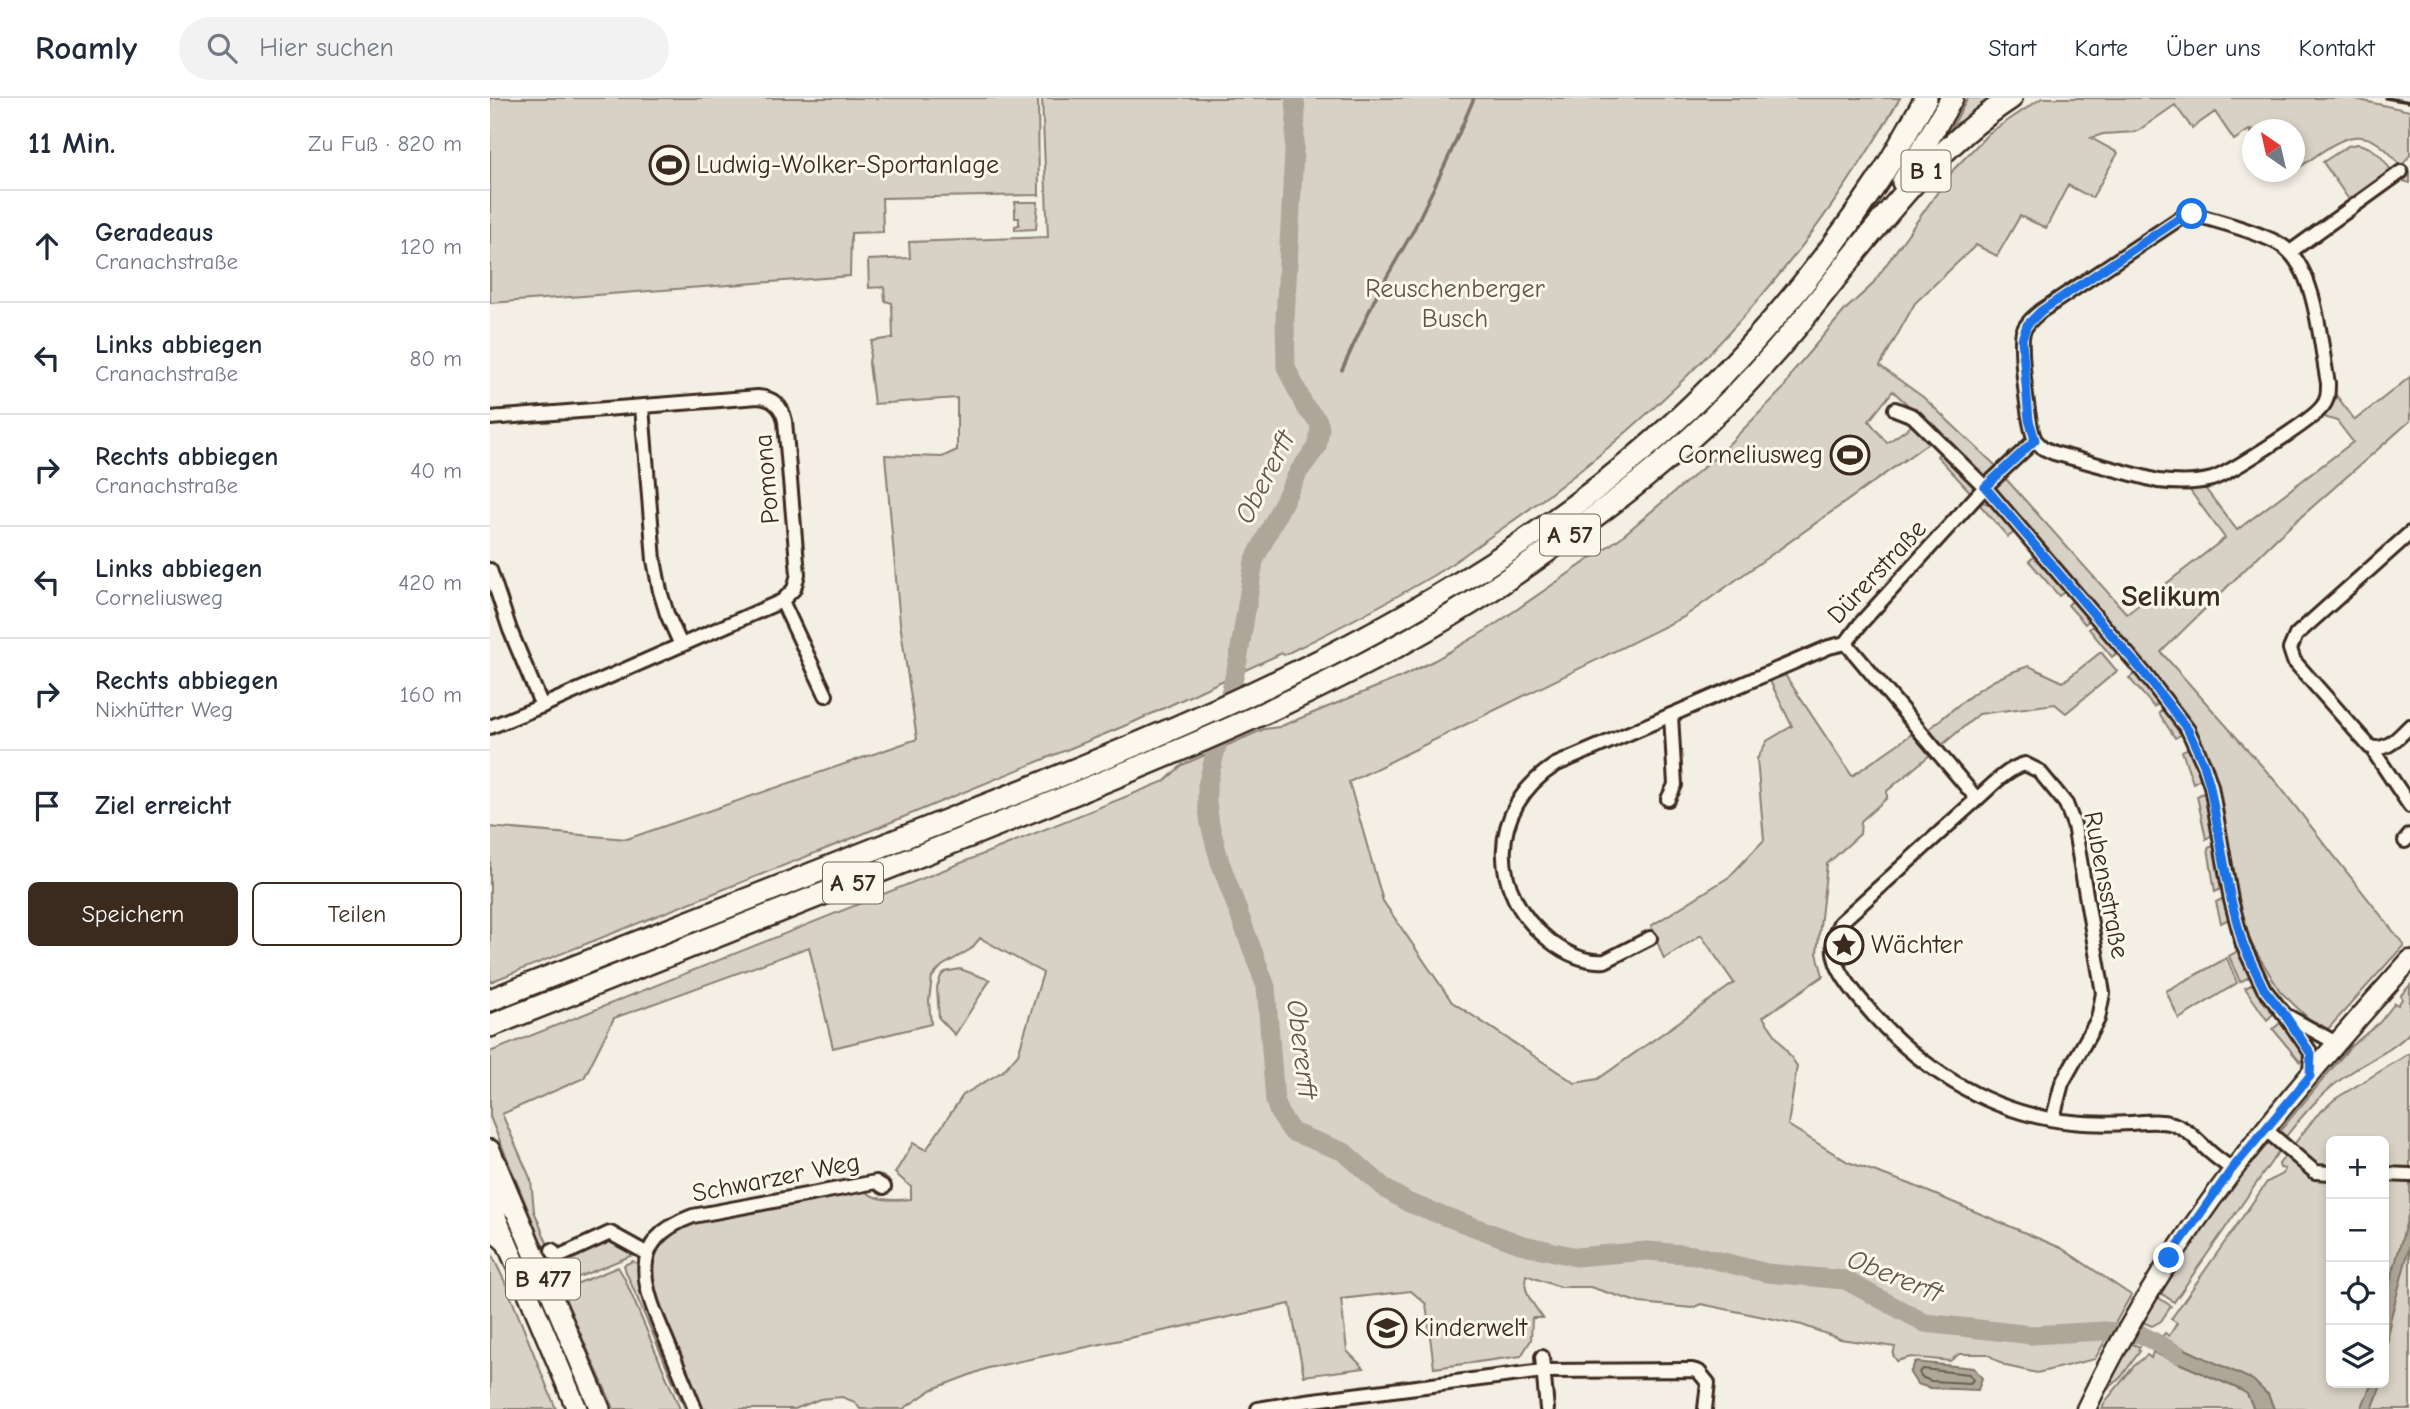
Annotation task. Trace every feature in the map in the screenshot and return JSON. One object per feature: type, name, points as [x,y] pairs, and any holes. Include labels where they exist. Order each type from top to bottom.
[{"type":"highway","name":"A 57","points":[[490,1000],[1055,778],[1211,712],[1257,692],[1377,631],[1456,586],[1533,536],[1608,479],[1708,390],[1786,305],[1880,178],[1926,98]]},
{"type":"highway","name":"A 57","points":[[490,1026],[1214,735],[1404,642],[1475,600],[1548,551],[1628,491],[1722,409],[1789,336],[1853,256],[1898,190],[1952,98]]},
{"type":"highway","name":"B 1","points":[[1853,256],[1956,139],[2011,98]]},
{"type":"highway","points":[[490,1191],[513,1207]]},
{"type":"main road","points":[[2086,1409],[2133,1318],[2169,1258],[2232,1169],[2410,960]]},
{"type":"main road","name":"B 477","points":[[492,1165],[513,1207],[600,1409]]},
{"type":"main road","name":"B 477","points":[[490,1203],[497,1233],[577,1409]]},
{"type":"street","points":[[2290,252],[2401,172]]},
{"type":"street","points":[[2186,215],[2209,218],[2276,242],[2290,252],[2305,274],[2328,383],[2328,397],[2319,411],[2226,473],[2198,482],[2158,481],[2054,453],[2035,440],[2029,420],[2022,337],[2030,320],[2186,215]]},
{"type":"street","name":"Pomona","points":[[490,418],[758,397],[770,399],[782,411],[785,421],[798,575],[794,589],[782,601]]},
{"type":"street","points":[[642,407],[654,560],[660,591],[681,645]]},
{"type":"street","points":[[1895,409],[1913,416],[1985,487],[2144,673],[2188,730],[2210,786],[2231,900],[2243,945],[2264,989],[2311,1054],[2310,1076]]},
{"type":"street","name":"Dürerstraße","points":[[1650,938],[1605,961],[1597,962],[1572,955],[1540,933],[1516,902],[1508,881],[1504,845],[1505,832],[1514,807],[1528,787],[1546,771],[1671,715],[1846,643],[1861,623],[1985,487],[2035,440]]},
{"type":"street","points":[[2410,533],[2296,635],[2290,649],[2294,661],[2370,747],[2390,745],[2410,726]]},
{"type":"street","points":[[491,579],[542,706]]},
{"type":"street","points":[[490,727],[782,601],[827,695]]},
{"type":"street","points":[[1846,643],[1978,799]]},
{"type":"street","points":[[1668,799],[1675,785],[1671,715]]},
{"type":"street","points":[[2376,748],[2381,764],[2410,806]]},
{"type":"street","name":"Rubensstraße","points":[[2053,1118],[2062,1083],[2098,1019],[2103,993],[2077,834],[2066,804],[2045,778],[2032,766],[2025,764],[2017,766],[1978,799],[1840,923],[1834,938],[1838,968],[1875,1018],[1918,1058],[1938,1073],[1994,1102],[2018,1110],[2070,1122],[2166,1122],[2187,1130],[2209,1152],[2232,1169]]},
{"type":"street","points":[[2285,1015],[2338,1044]]},
{"type":"street","points":[[2265,1129],[2315,1172],[2326,1173]]},
{"type":"street","points":[[2389,1174],[2409,1175]]},
{"type":"street","name":"Schwarzer Weg","points":[[648,1254],[671,1225],[693,1216],[876,1182],[884,1187]]},
{"type":"street","points":[[552,1250],[556,1256],[564,1255],[611,1233],[648,1254],[646,1291],[695,1409]]},
{"type":"street","points":[[1542,1357],[1548,1409]]},
{"type":"street","points":[[1258,1409],[1543,1371],[1699,1371],[1708,1383],[1705,1409]]},
{"type":"green space","name":"Ludwig-Wolker-Sportanlage","points":[[490,98],[1038,98],[1039,195],[882,198],[883,232],[851,233],[850,276],[490,303]]},
{"type":"green space","name":"Reuschenberger Busch","points":[[1042,98],[1900,98],[1818,224],[1773,282],[1725,337],[1674,389],[1619,438],[1562,485],[1443,570],[1284,655],[1282,653],[1134,722],[843,842],[490,982],[490,827],[627,839],[917,739],[900,623],[885,455],[942,457],[957,450],[957,398],[874,404],[869,363],[872,341],[893,338],[892,303],[885,301],[884,287],[869,288],[868,260],[910,258],[909,242],[1048,237]]},
{"type":"green space","points":[[1968,98],[1996,98],[1952,134],[1949,132]]},
{"type":"green space","points":[[2042,98],[2350,98],[2410,111],[2410,155],[2401,167],[2387,150],[2374,141],[2362,137],[2349,138],[2305,164],[2305,119],[2242,119],[2242,135],[2234,140],[2215,112],[2192,128],[2175,105],[2136,132],[2103,134],[2091,138],[2118,153],[2092,198],[2068,185],[2046,228],[2020,216],[1997,256],[1976,245],[1915,303],[1880,366],[1923,397],[1996,466],[1984,477],[1893,391],[1869,421],[1887,443],[1914,424],[1931,441],[1684,617],[1349,782],[1383,901],[1452,1002],[1575,1083],[1598,1079],[1734,983],[1701,935],[1664,959],[1651,926],[1729,877],[1764,840],[1757,759],[1767,741],[1792,726],[1770,681],[1785,675],[1852,776],[1912,734],[1930,755],[1887,791],[1887,798],[1861,821],[1860,834],[1827,864],[1817,953],[1823,976],[1763,1017],[1797,1066],[1788,1125],[1848,1162],[1910,1184],[2061,1248],[2131,1295],[2095,1359],[2037,1373],[2006,1366],[1987,1354],[1959,1354],[1950,1361],[1911,1357],[1897,1361],[1893,1355],[1895,1347],[1840,1339],[1802,1325],[1701,1304],[1692,1308],[1640,1303],[1590,1287],[1559,1287],[1526,1275],[1527,1292],[1543,1318],[1532,1318],[1531,1340],[1521,1356],[1434,1368],[1426,1304],[1411,1291],[1341,1299],[1347,1351],[1364,1368],[1304,1376],[1290,1304],[988,1368],[933,1389],[903,1409],[860,1409],[855,1402],[842,1397],[820,1399],[795,1409],[701,1409],[654,1297],[649,1267],[654,1252],[670,1234],[691,1221],[862,1189],[885,1199],[911,1199],[911,1187],[895,1173],[913,1143],[926,1150],[963,1095],[1003,1071],[1018,1054],[1043,973],[980,938],[971,949],[942,966],[932,977],[929,1001],[931,1024],[833,1048],[809,947],[614,1018],[584,1078],[502,1114],[531,1180],[534,1211],[556,1265],[565,1263],[591,1245],[611,1237],[633,1255],[559,1285],[490,1117],[490,1052],[1165,781],[1182,765],[1264,729],[1279,727],[1401,677],[1490,628],[1620,538],[1718,455],[1783,389],[1794,370],[1846,309],[1871,286],[1954,169],[1989,133]]},
{"type":"green space","points":[[2357,144],[2375,151],[2395,176],[2352,204],[2323,162],[2348,146]]},
{"type":"green space","points":[[2401,167],[2410,171],[2410,183],[2397,179]]},
{"type":"green space","points":[[1015,202],[1038,202],[1036,229],[1015,230],[1015,226],[1019,225],[1019,218],[1015,218]]},
{"type":"green space","points":[[2410,377],[2410,421],[2277,538],[2161,652],[2277,783],[2404,945],[2328,1029],[2316,1026],[2280,991],[2253,947],[2237,909],[2217,783],[2203,746],[2186,717],[2149,669],[1993,490],[2006,479],[2127,614],[2225,538],[2188,488],[2204,487],[2237,530],[2353,442],[2337,421],[2324,417],[2336,395],[2355,420]]},
{"type":"green space","points":[[1943,449],[1974,484],[1972,494],[1937,456]]},
{"type":"green space","points":[[1983,502],[1994,506],[2016,531],[2008,537],[1980,505]]},
{"type":"green space","points":[[2036,555],[2067,590],[2059,596],[2029,561]]},
{"type":"green space","points":[[2074,599],[2091,618],[2085,624],[2068,605]]},
{"type":"green space","points":[[2095,624],[2119,651],[2112,657],[2089,629]]},
{"type":"green space","points":[[2101,652],[2117,671],[2066,713],[2055,704],[1979,714],[1942,745],[1929,729],[1976,692],[1999,678],[2029,666],[2063,682]]},
{"type":"green space","points":[[2137,672],[2162,701],[2154,707],[2129,678]]},
{"type":"green space","points":[[2166,707],[2184,733],[2175,738],[2159,713]]},
{"type":"green space","points":[[2191,747],[2203,777],[2193,783],[2182,751]]},
{"type":"green space","points":[[2207,791],[2215,833],[2206,839],[2197,796]]},
{"type":"green space","points":[[2216,845],[2223,888],[2215,892],[2208,848]]},
{"type":"green space","points":[[2224,898],[2229,919],[2221,923],[2216,902]]},
{"type":"green space","points":[[2238,951],[2249,977],[2240,982],[2229,956]]},
{"type":"green space","points":[[2227,958],[2237,983],[2179,1019],[2166,991]]},
{"type":"green space","points":[[960,969],[990,980],[955,1035],[939,1018],[937,988],[945,972]]},
{"type":"green space","points":[[2253,984],[2273,1014],[2267,1020],[2245,988]]},
{"type":"green space","points":[[2410,985],[2410,1032],[2397,1044],[2331,1087],[2284,1139],[2278,1133],[2350,1047],[2380,1022],[2395,1003],[2398,1005],[2402,999],[2401,995]]},
{"type":"green space","points":[[2280,1023],[2305,1057],[2300,1062],[2273,1029]]},
{"type":"green space","points":[[2410,1053],[2410,1409],[2372,1409],[2378,1394],[2368,1397],[2361,1409],[2274,1409],[2268,1394],[2248,1378],[2161,1338],[2165,1333],[2169,1336],[2177,1323],[2171,1319],[2267,1182],[2283,1174],[2285,1169],[2280,1168],[2279,1164],[2316,1116],[2335,1099]]},
{"type":"green space","points":[[2271,1140],[2281,1148],[2174,1302],[2159,1292],[2212,1214]]},
{"type":"green space","points":[[490,1251],[504,1280],[556,1409],[490,1409]]},
{"type":"green space","points":[[633,1261],[637,1264],[644,1301],[689,1409],[685,1409],[626,1272],[624,1265]]},
{"type":"green space","points":[[618,1267],[680,1409],[614,1409],[561,1290]]},
{"type":"green space","points":[[2156,1296],[2171,1306],[2161,1321],[2152,1326],[2142,1322]]},
{"type":"green space","points":[[2130,1343],[2140,1347],[2140,1351],[2121,1377],[2104,1393]]},
{"type":"green space","points":[[2153,1352],[2239,1389],[2247,1394],[2254,1409],[2102,1409],[2134,1366],[2147,1355],[2151,1358]]},
{"type":"water","points":[[2410,1209],[2410,1245],[2389,1330],[2391,1279]]},
{"type":"water","points":[[2161,1338],[2253,1380],[2268,1395],[2274,1409],[2254,1409],[2247,1394],[2239,1389],[2153,1352],[2152,1348]]},
{"type":"water","points":[[1915,1362],[1974,1368],[1982,1378],[1978,1390],[1930,1388],[1917,1384],[1910,1373]]},
{"type":"water","points":[[2370,1388],[2380,1388],[2372,1409],[2361,1409]]},
{"type":"waterway","name":"Obererft","points":[[1295,98],[1285,320],[1286,367],[1305,407],[1318,421],[1320,428],[1317,447],[1299,471],[1254,561],[1238,661],[1207,786],[1210,825],[1220,862],[1266,987],[1275,1101],[1279,1113],[1292,1132],[1344,1152],[1387,1190],[1409,1203],[1520,1244],[1576,1257],[1647,1251],[1695,1255],[1767,1273],[1845,1280],[1925,1323],[2032,1335],[2104,1331],[2140,1334],[2177,1354]]},
{"type":"waterway","points":[[1342,370],[1377,294],[1413,231],[1474,98]]},
{"type":"railway","points":[[2386,98],[2410,102]]},
{"type":"place","name":"Ludwig-Wolker-Sportanlage","points":[[669,165]]},
{"type":"place","name":"Corneliusweg","points":[[1850,455]]},
{"type":"place","name":"Wächter","points":[[1844,945]]},
{"type":"place","name":"Kinderwelt","points":[[1387,1328]]},
{"type":"district","name":"Selikum","points":[[2171,596]]},
{"type":"route","points":[[2169,1258],[2232,1169],[2310,1076],[2311,1054],[2264,989],[2243,945],[2235,921],[2210,786],[2197,747],[2188,730],[2144,673],[1985,487],[2035,440],[2029,420],[2022,339],[2030,320],[2180,218],[2192,214]]}]
